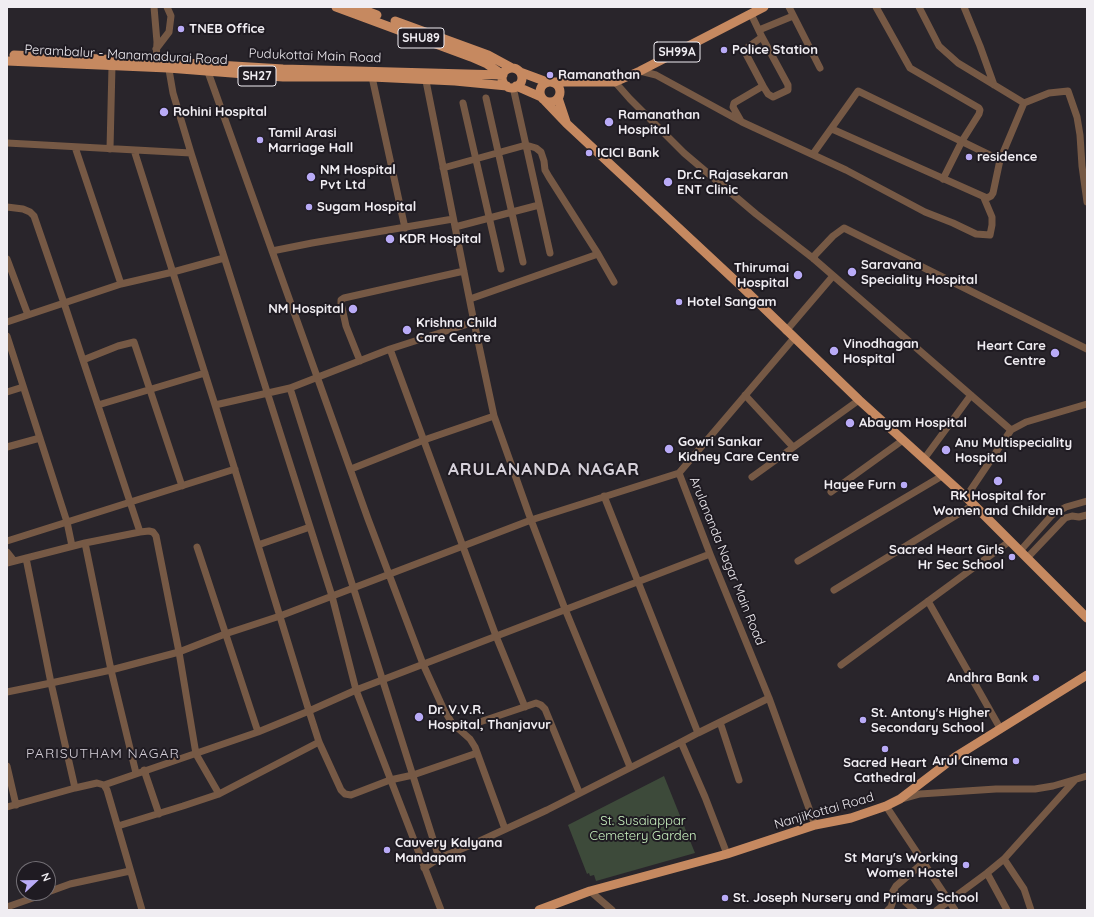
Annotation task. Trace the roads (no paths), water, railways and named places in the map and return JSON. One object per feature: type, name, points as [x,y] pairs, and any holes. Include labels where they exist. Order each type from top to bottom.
[{"type":"main road","name":"SHU89","points":[[336,7],[472,57],[487,64],[503,75]]},
{"type":"main road","name":"SHU89","points":[[356,7],[488,55],[516,70],[550,82]]},
{"type":"main road","name":"SH99A","points":[[550,82],[616,82],[764,7]]},
{"type":"main road","name":"Pudukottai Main Road","points":[[7,55],[71,61],[156,61],[168,65],[283,73],[425,76],[503,75]]},
{"type":"main road","name":"Perambalur - Manamadurai Road","points":[[7,61],[71,61],[112,66],[168,65],[208,72],[283,73],[372,77],[425,76],[512,86],[543,99]]},
{"type":"main road","points":[[506,70],[516,70],[522,78],[521,82],[512,86],[503,81],[503,75],[506,70]]},
{"type":"main road","points":[[566,123],[558,86],[550,82],[540,88],[543,99],[566,123],[741,286],[859,400],[966,497],[1087,618]]},
{"type":"main road","name":"SH99A","points":[[559,95],[586,82]]},
{"type":"main road","points":[[543,99],[553,101],[559,95]]},
{"type":"main road","name":"NanjiKottai Road","points":[[539,910],[550,908],[590,892],[727,854],[815,825],[851,818],[886,806],[900,799],[954,757],[1087,676]]},
{"type":"street","points":[[154,7],[156,61]]},
{"type":"street","points":[[156,49],[169,32],[171,16],[167,7]]},
{"type":"street","points":[[789,7],[820,68]]},
{"type":"street","points":[[876,7],[910,68],[979,108],[979,114],[962,141],[943,179]]},
{"type":"street","points":[[919,7],[939,46],[958,63],[1024,103]]},
{"type":"street","points":[[964,7],[994,85]]},
{"type":"street","points":[[751,14],[760,33],[788,85],[788,90],[773,97],[768,94],[763,86],[745,52],[760,33],[793,16]]},
{"type":"street","points":[[168,65],[191,153],[332,596],[356,690],[441,910]]},
{"type":"street","points":[[110,149],[112,66]]},
{"type":"street","points":[[640,71],[656,76],[742,122],[813,154],[897,196],[925,212],[976,234],[990,235],[992,216],[984,198]]},
{"type":"street","points":[[208,72],[389,574],[423,664],[444,710],[452,723],[470,739],[477,753],[506,829]]},
{"type":"street","points":[[425,76],[494,416],[565,609],[630,767]]},
{"type":"street","points":[[372,77],[405,228]]},
{"type":"street","points":[[616,82],[630,99],[684,152],[756,214],[814,259],[1011,430]]},
{"type":"street","points":[[512,86],[550,253]]},
{"type":"street","points":[[742,122],[733,107],[734,103],[763,86]]},
{"type":"street","points":[[813,154],[858,90],[1000,160]]},
{"type":"street","points":[[832,129],[984,198],[989,198],[993,193],[1000,160],[1024,103],[1049,93],[1068,91],[1078,117],[1087,202]]},
{"type":"street","points":[[486,98],[523,262]]},
{"type":"street","points":[[463,103],[501,269]]},
{"type":"street","points":[[7,143],[191,153]]},
{"type":"street","points":[[443,168],[526,144],[536,148],[541,152],[545,170],[549,177],[614,282]]},
{"type":"street","points":[[75,147],[121,284]]},
{"type":"street","points":[[134,150],[205,373],[319,742],[342,790],[346,794],[351,795],[390,780],[413,775],[477,753]]},
{"type":"street","points":[[455,228],[539,205]]},
{"type":"street","points":[[7,207],[23,209],[30,212],[34,216],[140,532]]},
{"type":"street","points":[[272,250],[454,219]]},
{"type":"street","points":[[814,259],[815,255],[833,236],[844,228],[1087,349]]},
{"type":"street","points":[[470,299],[598,254]]},
{"type":"street","points":[[7,322],[121,284],[224,258]]},
{"type":"street","points":[[7,259],[28,315]]},
{"type":"street","points":[[360,361],[346,326],[341,300],[344,298],[464,271]]},
{"type":"street","points":[[786,331],[833,276]]},
{"type":"street","points":[[215,405],[290,388],[390,349],[474,322]]},
{"type":"street","points":[[7,336],[40,438],[72,546]]},
{"type":"street","name":"Arulananda Nagar Main Road","points":[[794,338],[679,473],[710,554],[769,698],[815,825]]},
{"type":"street","points":[[83,360],[118,346],[134,342],[182,486]]},
{"type":"street","points":[[390,349],[462,546],[524,707]]},
{"type":"street","points":[[98,405],[205,373]]},
{"type":"street","points":[[7,392],[23,387]]},
{"type":"street","points":[[290,388],[352,588],[383,680],[439,858]]},
{"type":"street","points":[[745,395],[794,447]]},
{"type":"street","points":[[924,459],[971,395]]},
{"type":"street","points":[[752,477],[859,400]]},
{"type":"street","points":[[966,497],[1011,430],[1026,422],[1087,404]]},
{"type":"street","points":[[351,469],[424,440],[494,416]]},
{"type":"street","points":[[7,447],[40,438]]},
{"type":"street","points":[[831,492],[903,440]]},
{"type":"street","points":[[7,541],[235,469]]},
{"type":"street","points":[[7,692],[111,670],[179,652],[225,634],[280,616],[531,520],[679,473]]},
{"type":"street","points":[[798,561],[942,476]]},
{"type":"street","points":[[604,496],[698,733]]},
{"type":"street","points":[[1024,555],[1056,512],[1066,507],[1087,501]]},
{"type":"street","points":[[834,590],[973,505]]},
{"type":"street","points":[[1024,555],[1065,518],[1087,515]]},
{"type":"street","points":[[258,545],[310,527]]},
{"type":"street","points":[[7,552],[10,562],[85,543],[140,532],[153,532],[156,536],[179,652],[196,754],[219,794]]},
{"type":"street","points":[[842,665],[1010,541]]},
{"type":"street","points":[[85,543],[111,670],[136,773]]},
{"type":"street","points":[[197,547],[258,732]]},
{"type":"street","points":[[7,807],[97,783],[104,785],[258,732],[356,690],[710,554]]},
{"type":"street","points":[[26,558],[51,682],[75,788]]},
{"type":"street","points":[[928,601],[1000,728]]},
{"type":"street","points":[[424,868],[439,858],[547,810],[579,792],[769,698]]},
{"type":"street","points":[[458,729],[536,703],[541,705],[545,709],[579,792]]},
{"type":"street","points":[[720,722],[739,780]]},
{"type":"street","points":[[118,826],[219,794],[319,742]]},
{"type":"street","points":[[681,742],[727,854]]},
{"type":"street","points":[[7,766],[16,805]]},
{"type":"street","points":[[144,770],[159,814]]},
{"type":"street","points":[[900,799],[920,794],[996,789],[1035,789],[1087,776]]},
{"type":"street","points":[[937,910],[950,902],[1004,858],[1075,780]]},
{"type":"street","points":[[104,785],[107,790],[118,826],[142,910]]},
{"type":"street","points":[[886,806],[955,910]]},
{"type":"street","points":[[1004,858],[1024,889],[1032,910]]},
{"type":"street","points":[[888,910],[894,900],[893,891],[896,886],[923,863]]},
{"type":"street","points":[[56,889],[70,884],[130,871]]},
{"type":"street","points":[[987,873],[1007,910]]},
{"type":"street","points":[[893,891],[914,910]]},
{"type":"street","points":[[590,892],[612,910]]},
{"type":"street","points":[[7,906],[22,901]]},
{"type":"place","name":"TNEB Office","points":[[181,29]]},
{"type":"place","name":"Police Station","points":[[724,50]]},
{"type":"place","name":"Ramanathan","points":[[550,75]]},
{"type":"place","name":"Rohini Hospital","points":[[164,112]]},
{"type":"place","name":"Ramanathan Hospital","points":[[609,122]]},
{"type":"place","name":"Tamil Arasi Marriage Hall","points":[[260,140]]},
{"type":"place","name":"ICICI Bank","points":[[589,153]]},
{"type":"place","name":"residence","points":[[969,157]]},
{"type":"place","name":"NM Hospital Pvt Ltd","points":[[311,177]]},
{"type":"place","name":"Dr.C. Rajasekaran ENT Clinic","points":[[668,182]]},
{"type":"place","name":"Sugam Hospital","points":[[309,207]]},
{"type":"place","name":"KDR Hospital","points":[[390,239]]},
{"type":"place","name":"Saravana Speciality Hospital","points":[[852,272]]},
{"type":"place","name":"Thirumai Hospital","points":[[798,275]]},
{"type":"place","name":"Hotel Sangam","points":[[679,302]]},
{"type":"place","name":"NM Hospital","points":[[353,309]]},
{"type":"place","name":"Krishna Child Care Centre","points":[[407,330]]},
{"type":"place","name":"Vinodhagan Hospital","points":[[834,351]]},
{"type":"place","name":"Heart Care Centre","points":[[1055,353]]},
{"type":"place","name":"Abayam Hospital","points":[[850,423]]},
{"type":"place","name":"Gowri Sankar Kidney Care Centre","points":[[669,449]]},
{"type":"place","name":"Anu Multispeciality Hospital","points":[[946,450]]},
{"type":"place","name":"RK Hospital for Women and Children","points":[[998,481]]},
{"type":"place","name":"Hayee Furn","points":[[904,485]]},
{"type":"place","name":"Sacred Heart Girls Hr Sec School","points":[[1012,557]]},
{"type":"place","name":"Andhra Bank","points":[[1036,678]]},
{"type":"place","name":"Dr. V.V.R. Hospital, Thanjavur","points":[[419,717]]},
{"type":"place","name":"St. Antony's Higher Secondary School","points":[[863,720]]},
{"type":"place","name":"Sacred Heart Cathedral","points":[[885,749]]},
{"type":"place","name":"Arul Cinema","points":[[1016,761]]},
{"type":"place","name":"Cauvery Kalyana Mandapam","points":[[387,850]]},
{"type":"place","name":"St Mary's Working Women Hostel","points":[[966,865]]},
{"type":"place","name":"St. Joseph Nursery and Primary School","points":[[725,898]]},
{"type":"district","name":"ARULANANDA NAGAR","points":[[544,470]]},
{"type":"district","name":"PARISUTHAM NAGAR","points":[[103,754]]},
{"type":"park label","name":"St. Susaiappar Cemetery Garden","points":[[643,828]]}]
